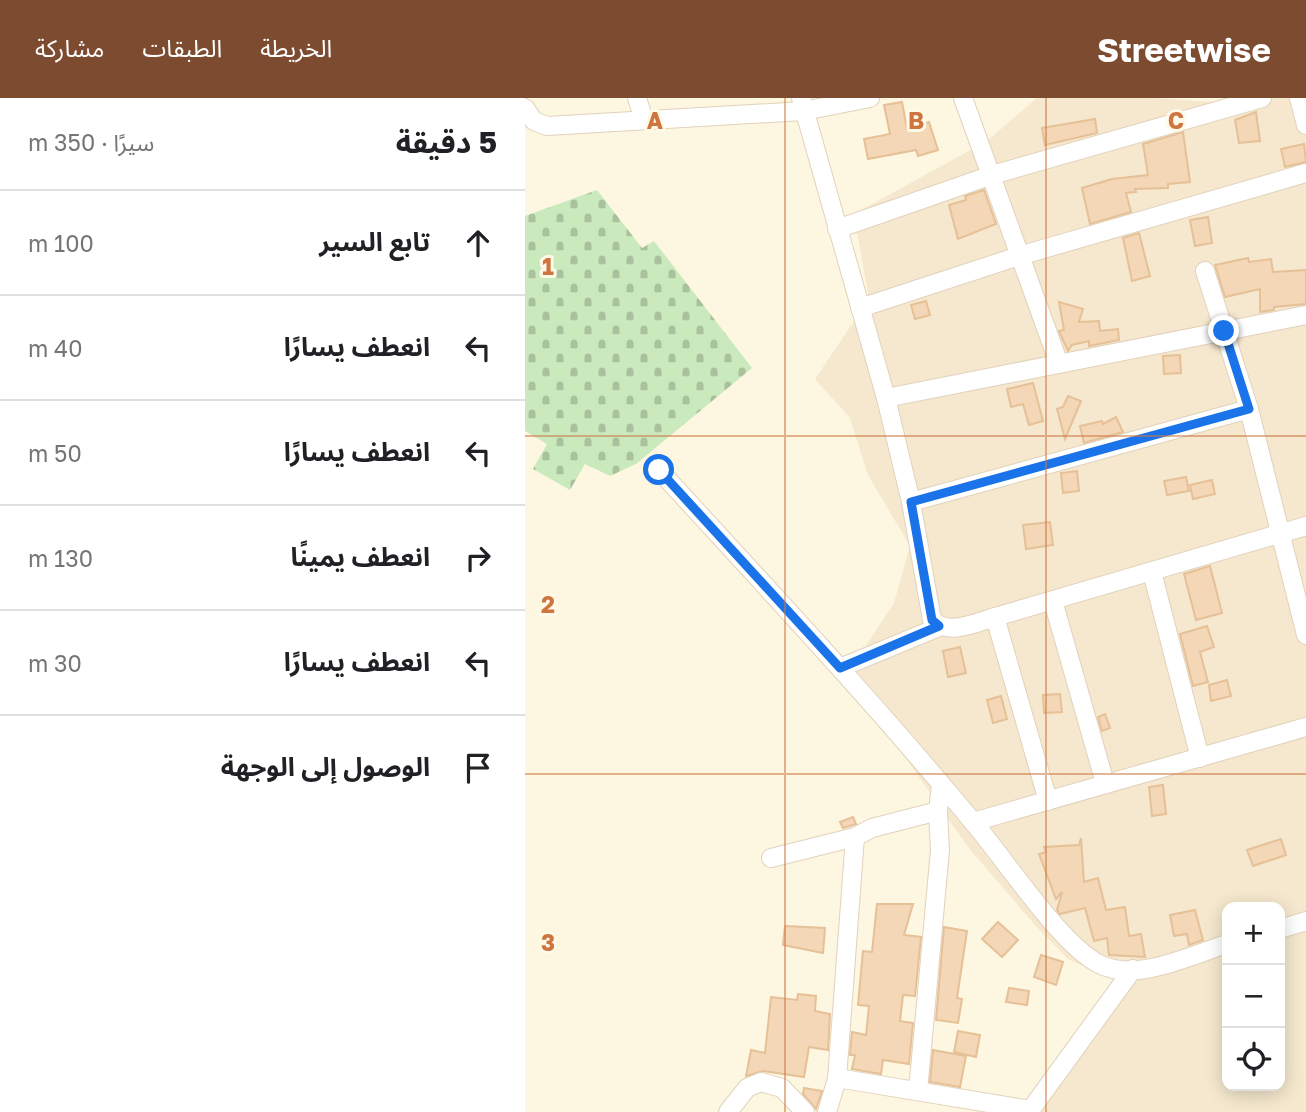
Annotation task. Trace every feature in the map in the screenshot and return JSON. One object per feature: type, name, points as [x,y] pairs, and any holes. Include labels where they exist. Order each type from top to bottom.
[{"type":"street","points":[[637,98],[644,120]]},
{"type":"street","points":[[705,98],[712,116]]},
{"type":"street","points":[[525,108],[534,121],[547,126],[712,116],[870,98]]},
{"type":"street","points":[[963,98],[1059,364]]},
{"type":"street","points":[[838,229],[992,175],[1262,98]]},
{"type":"street","points":[[1302,102],[1306,125]]},
{"type":"street","points":[[802,104],[886,398],[911,502],[932,620],[939,626],[950,629],[995,617],[1306,526]]},
{"type":"street","points":[[860,308],[1019,256],[1306,173]]},
{"type":"street","points":[[1205,271],[1249,409],[1306,635]]},
{"type":"street","points":[[886,398],[1306,315]]},
{"type":"street","points":[[911,502],[1249,409]]},
{"type":"street","points":[[659,470],[840,668],[973,822],[1076,950],[1102,965],[1145,969],[1222,946]]},
{"type":"street","points":[[1152,572],[1201,758]]},
{"type":"street","points":[[1053,601],[1105,783]]},
{"type":"street","points":[[995,617],[1048,801]]},
{"type":"street","points":[[840,668],[939,626]]},
{"type":"street","points":[[973,822],[1306,727]]},
{"type":"street","points":[[918,1091],[940,850],[938,811],[941,785]]},
{"type":"street","points":[[771,858],[855,837],[872,828],[938,811]]},
{"type":"street","points":[[827,1112],[837,1079],[855,837]]},
{"type":"street","points":[[1285,927],[1306,921]]},
{"type":"street","points":[[837,1079],[1030,1111],[1133,969]]},
{"type":"street","points":[[728,1112],[747,1087],[761,1082],[782,1088],[805,1112]]},
{"type":"shaded area","points":[[1037,98],[1156,98],[1243,104],[1270,98],[1306,98],[1306,1112],[1030,1112],[1113,980],[1068,959],[1034,924],[968,847],[847,674],[894,603],[910,546],[868,475],[850,418],[815,379],[869,299],[854,214],[987,141]]},
{"type":"green space","points":[[597,190],[642,248],[654,241],[752,368],[636,464],[610,476],[585,464],[570,490],[533,469],[547,444],[525,431],[525,216]]},
{"type":"building","points":[[902,102],[907,129],[929,122],[938,150],[918,156],[916,150],[868,159],[864,139],[890,134],[884,105]]},
{"type":"building","points":[[1256,112],[1260,141],[1239,143],[1235,120]]},
{"type":"building","points":[[1095,119],[1097,133],[1045,145],[1042,128]]},
{"type":"building","points":[[1183,132],[1190,182],[1168,184],[1168,188],[1135,189],[1136,192],[1126,193],[1131,212],[1090,224],[1082,188],[1112,179],[1148,175],[1143,144]]},
{"type":"building","points":[[1304,144],[1306,162],[1285,167],[1281,149]]},
{"type":"building","points":[[984,190],[996,224],[958,239],[949,205],[966,200],[965,196]]},
{"type":"building","points":[[1208,217],[1212,243],[1195,246],[1190,220]]},
{"type":"building","points":[[1139,233],[1150,276],[1132,281],[1123,238]]},
{"type":"building","points":[[1248,258],[1249,262],[1271,259],[1273,272],[1306,270],[1306,304],[1274,307],[1274,310],[1260,312],[1260,289],[1225,297],[1215,265]]},
{"type":"building","points":[[926,301],[930,315],[915,319],[911,305]]},
{"type":"building","points":[[1059,302],[1083,309],[1079,322],[1099,321],[1100,331],[1118,329],[1119,340],[1089,346],[1089,341],[1072,345],[1068,351],[1059,331],[1064,330]]},
{"type":"building","points":[[1180,355],[1181,373],[1164,374],[1163,356]]},
{"type":"building","points":[[1033,383],[1043,421],[1029,425],[1023,404],[1011,407],[1007,389]]},
{"type":"building","points":[[1068,396],[1081,401],[1065,439],[1057,409],[1063,407]]},
{"type":"building","points":[[1116,417],[1123,432],[1084,443],[1080,426],[1102,421],[1103,424]]},
{"type":"building","points":[[1077,471],[1079,491],[1063,493],[1061,473]]},
{"type":"building","points":[[1186,477],[1189,491],[1167,495],[1164,481]]},
{"type":"building","points":[[1212,480],[1215,494],[1193,499],[1190,485]]},
{"type":"building","points":[[1050,522],[1053,545],[1026,549],[1023,525]]},
{"type":"building","points":[[1210,566],[1222,613],[1196,620],[1184,574]]},
{"type":"building","points":[[1207,626],[1214,647],[1200,652],[1208,682],[1193,686],[1180,634]]},
{"type":"building","points":[[960,647],[966,673],[948,677],[943,651]]},
{"type":"building","points":[[1227,680],[1231,696],[1211,701],[1209,685]]},
{"type":"building","points":[[1060,694],[1062,712],[1044,713],[1043,695]]},
{"type":"building","points":[[1001,696],[1007,719],[993,723],[987,700]]},
{"type":"building","points":[[1105,714],[1110,728],[1102,731],[1098,717]]},
{"type":"building","points":[[1163,785],[1166,814],[1152,816],[1149,787]]},
{"type":"building","points":[[853,817],[856,824],[843,828],[840,822]]},
{"type":"building","points":[[1081,838],[1084,882],[1098,878],[1106,910],[1125,907],[1129,936],[1141,934],[1145,957],[1109,955],[1107,938],[1094,941],[1085,908],[1060,914],[1057,910],[1062,892],[1056,899],[1039,854],[1046,852],[1044,847],[1079,845]]},
{"type":"building","points":[[1281,839],[1286,855],[1253,866],[1247,850]]},
{"type":"building","points":[[877,904],[913,904],[904,935],[921,937],[915,996],[903,995],[900,1021],[913,1023],[909,1064],[883,1060],[881,1074],[852,1069],[855,1055],[850,1055],[852,1032],[866,1035],[869,1006],[858,1005],[863,951],[872,952]]},
{"type":"building","points":[[1195,910],[1203,940],[1189,945],[1187,934],[1174,936],[1170,915]]},
{"type":"building","points":[[998,922],[1018,940],[1002,957],[982,939]]},
{"type":"building","points":[[785,926],[825,928],[823,953],[783,945]]},
{"type":"building","points":[[944,927],[967,931],[957,998],[962,999],[958,1023],[936,1020]]},
{"type":"building","points":[[1041,955],[1063,962],[1056,985],[1034,977]]},
{"type":"building","points":[[1009,988],[1029,991],[1027,1005],[1006,1002]]},
{"type":"building","points":[[798,994],[816,996],[815,1011],[830,1014],[828,1050],[809,1047],[804,1077],[763,1071],[746,1076],[751,1050],[765,1053],[771,997],[797,1000]]},
{"type":"building","points":[[958,1031],[980,1035],[976,1057],[954,1052]]},
{"type":"building","points":[[933,1050],[966,1056],[960,1087],[930,1082]]},
{"type":"building","points":[[804,1088],[822,1091],[816,1109],[803,1094]]},
{"type":"route","points":[[659,470],[840,668],[939,626],[932,620],[911,502],[1249,409],[1224,331]]}]
